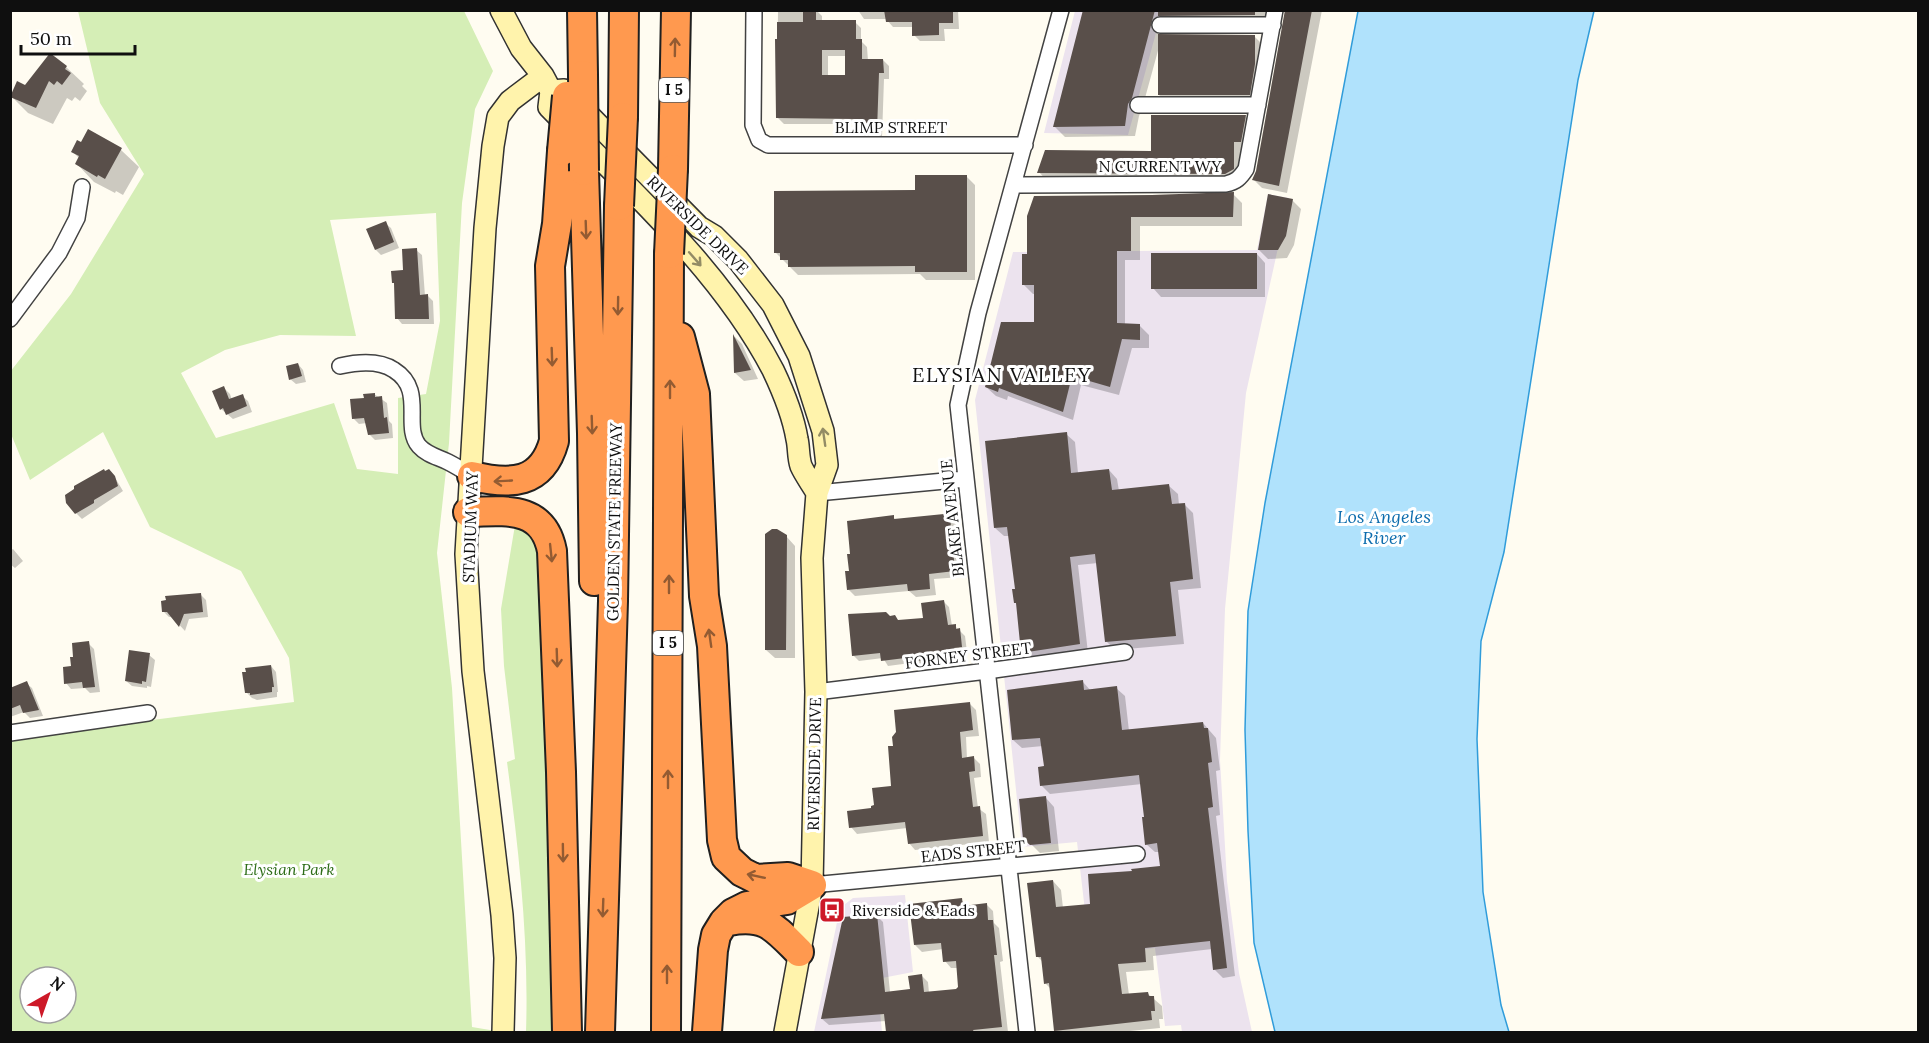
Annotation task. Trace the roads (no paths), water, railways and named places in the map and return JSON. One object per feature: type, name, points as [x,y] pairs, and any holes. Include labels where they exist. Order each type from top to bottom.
[{"type":"highway","points":[[570,10],[584,171],[592,432],[595,635],[608,744]]},
{"type":"highway","points":[[472,476],[500,481],[520,479],[533,474],[549,458],[554,441],[550,266],[557,224],[562,151],[576,68],[582,10]]},
{"type":"highway","name":"GOLDEN STATE FREEWAY","points":[[600,1032],[613,589],[624,10]]},
{"type":"highway","name":"I 5","points":[[666,1032],[669,254],[676,10]]},
{"type":"highway","points":[[670,299],[695,393],[704,596],[712,646],[722,840],[726,857],[742,872],[756,879],[788,877],[812,885]]},
{"type":"highway","points":[[468,512],[513,511],[528,515],[541,525],[549,537],[552,551],[561,772],[567,1032]]},
{"type":"highway","points":[[707,1032],[713,950],[716,935],[724,922],[733,913],[747,906],[787,900],[812,885]]},
{"type":"highway","points":[[724,922],[746,918],[758,920],[778,931],[799,952]]},
{"type":"main road","name":"RIVERSIDE DRIVE","points":[[501,10],[521,48],[547,84],[549,107],[693,255],[744,323],[772,370],[785,399],[797,438],[801,465],[817,493]]},
{"type":"main road","name":"RIVERSIDE DRIVE","points":[[547,84],[564,90],[699,228],[714,236],[738,260],[773,305],[799,356],[823,430],[827,465],[817,493],[812,558],[816,692],[812,885],[785,1032]]},
{"type":"main road","name":"STADIUM WAY","points":[[503,1032],[505,958],[502,915],[471,648],[466,554],[486,218],[493,146],[498,117],[510,101],[547,84]]},
{"type":"street","name":"BLIMP STREET","points":[[754,10],[753,125],[759,140],[768,145],[1025,145]]},
{"type":"street","name":"BLAKE AVENUE","points":[[1027,1032],[958,405],[978,313],[1061,10]]},
{"type":"street","points":[[1160,25],[1274,18]]},
{"type":"street","name":"N CURRENT WY","points":[[1014,185],[1233,183],[1240,178],[1245,169],[1274,18]]},
{"type":"street","points":[[1138,105],[1258,105]]},
{"type":"street","points":[[10,319],[64,244],[77,218],[82,187]]},
{"type":"street","points":[[340,366],[353,363],[376,363],[400,374],[409,383],[418,445],[428,453],[472,476]]},
{"type":"street","points":[[817,493],[966,479]]},
{"type":"street","name":"FORNEY STREET","points":[[816,692],[1125,652]]},
{"type":"street","points":[[10,733],[148,713]]},
{"type":"street","name":"EADS STREET","points":[[812,885],[1137,854]]},
{"type":"water","name":"Los Angeles River","points":[[1358,11],[1594,11],[1578,80],[1504,552],[1481,641],[1477,739],[1483,892],[1501,1005],[1509,1032],[1275,1032],[1254,943],[1245,730],[1248,611],[1265,503]]},
{"type":"place","name":"Riverside & Eads","points":[[832,910]]},
{"type":"district","name":"ELYSIAN VALLEY","points":[[1002,375]]},
{"type":"park label","name":"Elysian Park","points":[[289,869]]}]
